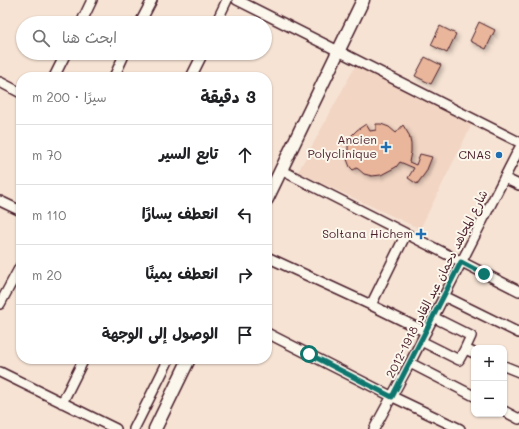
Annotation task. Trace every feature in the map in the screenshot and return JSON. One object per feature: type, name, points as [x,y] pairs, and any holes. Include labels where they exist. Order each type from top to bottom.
[{"type":"main road","points":[[272,188],[363,0]]},
{"type":"main road","points":[[155,429],[187,364]]},
{"type":"street","points":[[84,16],[92,0]]},
{"type":"street","points":[[144,16],[152,0]]},
{"type":"street","points":[[219,16],[227,0]]},
{"type":"street","points":[[237,0],[269,16]]},
{"type":"street","points":[[272,18],[519,142]]},
{"type":"street","points":[[56,72],[62,60]]},
{"type":"street","points":[[116,72],[122,60]]},
{"type":"street","points":[[194,72],[200,60]]},
{"type":"street","points":[[0,82],[16,90]]},
{"type":"street","name":"شارع المجاهد دحمان عبد القادر 1918-2012","points":[[374,428],[410,363],[519,149]]},
{"type":"street","points":[[281,170],[519,291]]},
{"type":"street","points":[[504,178],[519,185]]},
{"type":"street","points":[[0,201],[16,209]]},
{"type":"street","points":[[371,305],[406,234]]},
{"type":"street","points":[[272,259],[426,332]]},
{"type":"street","points":[[0,304],[16,274]]},
{"type":"street","points":[[444,296],[519,333]]},
{"type":"street","points":[[421,341],[459,360],[465,349],[471,336],[433,317]]},
{"type":"street","points":[[272,336],[392,397],[460,429]]},
{"type":"street","points":[[465,349],[471,352]]},
{"type":"street","points":[[410,363],[471,394]]},
{"type":"street","points":[[62,402],[81,364]]},
{"type":"street","points":[[134,429],[166,364]]},
{"type":"street","points":[[507,367],[519,372]]},
{"type":"street","points":[[0,372],[116,429]]},
{"type":"street","points":[[507,413],[519,419]]},
{"type":"shaded area","name":"Ancien Polyclinique","points":[[357,63],[473,122],[420,229],[298,172]]},
{"type":"building","points":[[479,22],[495,30],[486,49],[470,41]]},
{"type":"building","points":[[440,26],[456,34],[447,53],[431,45]]},
{"type":"building","points":[[425,57],[441,65],[431,84],[415,76]]},
{"type":"building","points":[[366,124],[370,131],[376,130],[376,124],[381,124],[389,127],[396,133],[403,125],[409,135],[411,144],[409,162],[416,165],[420,154],[432,157],[426,172],[417,184],[408,178],[414,168],[400,162],[396,167],[381,175],[372,176],[364,174],[357,168],[353,170],[350,167],[345,154],[348,154],[348,145],[351,136]]},
{"type":"place","name":"Ancien Polyclinique","points":[[386,147]]},
{"type":"place","name":"CNAS","points":[[499,155]]},
{"type":"place","name":"Soltana Hichem","points":[[421,234]]},
{"type":"route","points":[[309,354],[392,397],[461,262],[484,274]]}]
